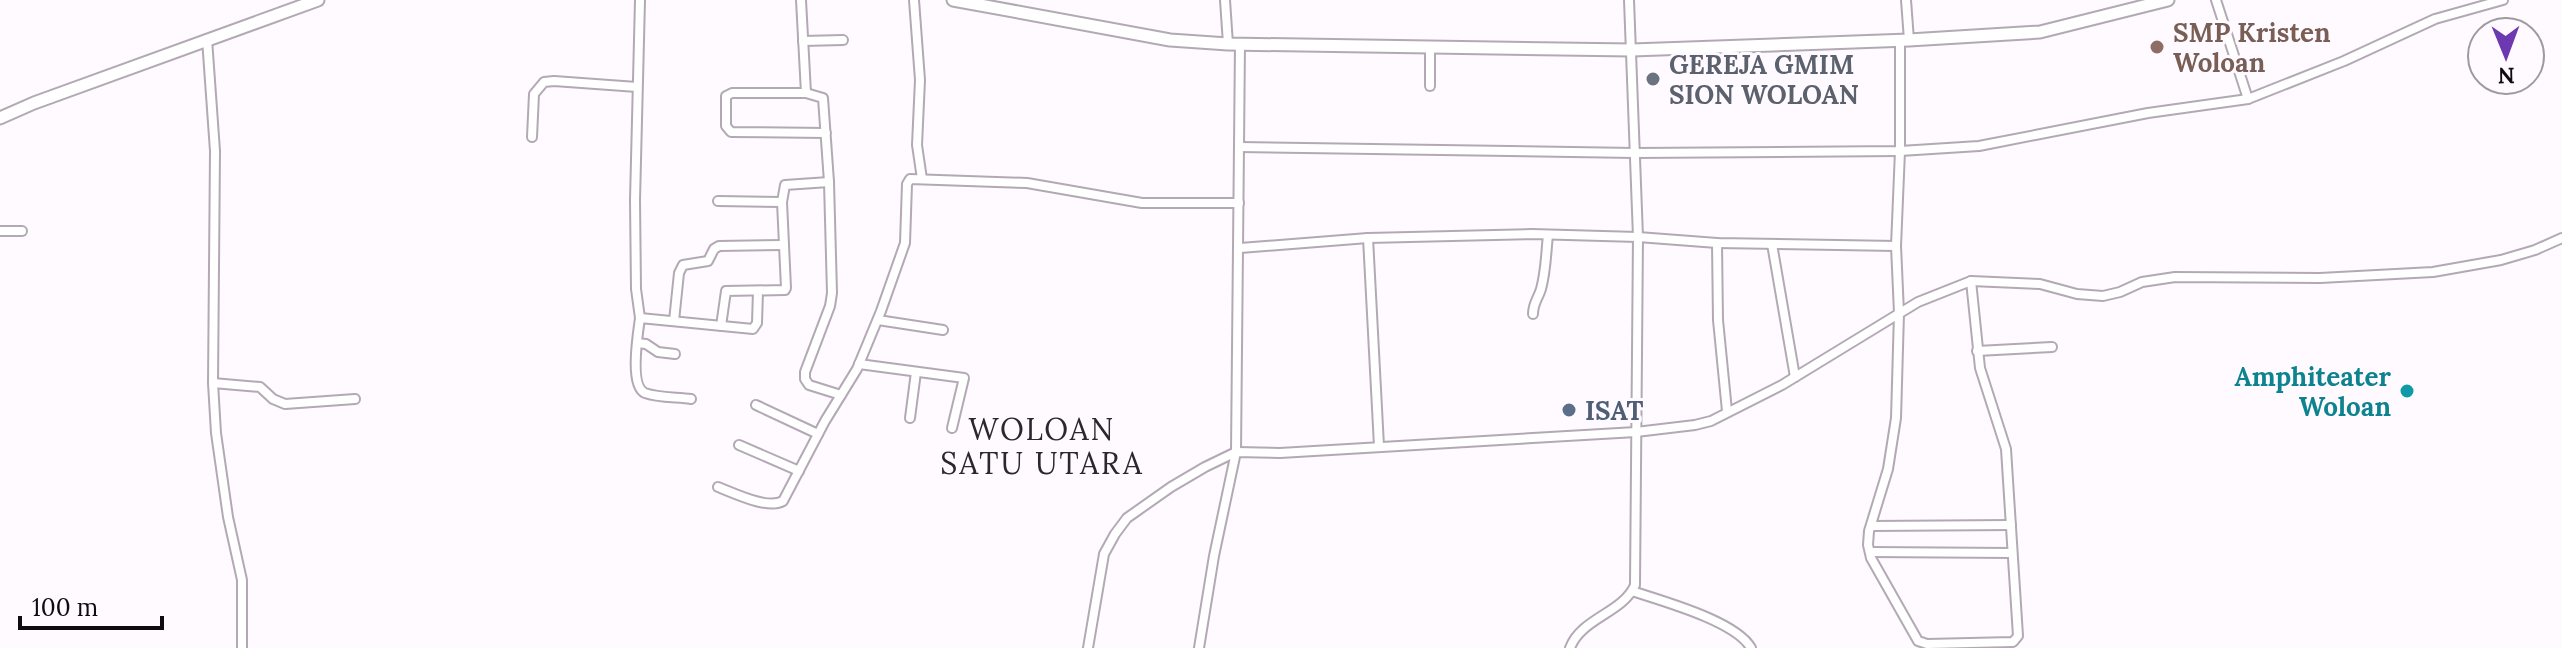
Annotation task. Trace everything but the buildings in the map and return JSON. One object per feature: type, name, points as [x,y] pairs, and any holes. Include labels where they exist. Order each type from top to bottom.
[{"type":"main road","points":[[0,118],[318,0]]},
{"type":"main road","points":[[953,0],[1170,40],[1234,44],[1632,50],[1905,40],[2048,31],[2168,0]]},
{"type":"street","points":[[640,0],[636,289],[640,318],[637,381],[645,393],[691,399]]},
{"type":"street","points":[[801,0],[806,93]]},
{"type":"street","points":[[914,0],[920,80],[917,137],[922,179]]},
{"type":"street","points":[[1199,648],[1236,452],[1239,147],[1234,44],[1225,0]]},
{"type":"street","points":[[1570,648],[1582,630],[1628,598],[1635,585],[1638,237],[1629,0]]},
{"type":"street","points":[[1906,0],[1896,246],[1899,313],[1896,418],[1888,469],[1868,538],[1871,558],[1918,641],[1937,644],[2016,641],[2018,636],[2006,449],[1980,368],[1971,281]]},
{"type":"street","points":[[2216,0],[2248,99]]},
{"type":"street","points":[[1239,147],[1635,153],[1900,151],[1979,146],[2148,113],[2248,99],[2344,61],[2426,23],[2503,0]]},
{"type":"street","points":[[207,39],[215,151],[213,383],[216,433],[228,517],[242,580],[242,648]]},
{"type":"street","points":[[803,41],[843,40]]},
{"type":"street","points":[[1430,47],[1430,86]]},
{"type":"street","points":[[532,137],[534,94],[544,82],[637,87]]},
{"type":"street","points":[[826,133],[731,132],[727,128],[725,101],[728,93],[806,93],[823,98],[826,133],[829,182],[832,293],[805,379],[809,385],[841,395]]},
{"type":"street","points":[[718,487],[768,504],[777,505],[783,501],[859,364],[878,320],[905,243],[907,184],[910,179],[1027,183],[1142,203],[1239,203]]},
{"type":"street","points":[[721,326],[724,293],[731,290],[785,290],[782,202],[786,184],[829,182]]},
{"type":"street","points":[[718,201],[782,202]]},
{"type":"street","points":[[0,231],[22,231]]},
{"type":"street","points":[[1240,248],[1368,238],[1548,235],[1717,243],[1896,246]]},
{"type":"street","points":[[1533,314],[1543,279],[1548,235]]},
{"type":"street","points":[[1368,238],[1379,446]]},
{"type":"street","points":[[1088,648],[1104,554],[1127,518],[1150,500],[1236,452],[1280,453],[1636,432],[1695,425],[1711,421],[1795,377],[1934,294],[1971,281],[2040,284],[2077,294],[2103,296],[2142,282],[2175,277],[2320,278],[2433,272],[2501,260],[2562,238]]},
{"type":"street","points":[[1717,243],[1718,320],[1727,411]]},
{"type":"street","points":[[1772,244],[1795,377]]},
{"type":"street","points":[[674,321],[679,273],[683,265],[708,261],[719,246],[784,245]]},
{"type":"street","points":[[640,318],[754,328],[757,323],[758,291]]},
{"type":"street","points":[[878,320],[943,330]]},
{"type":"street","points":[[637,343],[646,344],[658,352],[675,354]]},
{"type":"street","points":[[1977,351],[2052,347]]},
{"type":"street","points":[[859,364],[964,378],[952,428]]},
{"type":"street","points":[[910,418],[916,372]]},
{"type":"street","points":[[213,383],[260,387],[273,399],[285,404],[355,399]]},
{"type":"street","points":[[756,405],[818,434]]},
{"type":"street","points":[[739,445],[799,471]]},
{"type":"street","points":[[1871,526],[2011,525]]},
{"type":"street","points":[[1870,552],[2012,553]]},
{"type":"street","points":[[1632,591],[1705,616],[1749,643],[1751,648]]},
{"type":"place","name":"SMP Kristen Woloan","points":[[2157,47]]},
{"type":"place","name":"GEREJA GMIM SION WOLOAN","points":[[1653,79]]},
{"type":"place","name":"Amphiteater Woloan","points":[[2407,391]]},
{"type":"place","name":"ISAT","points":[[1569,410]]},
{"type":"district","name":"WOLOAN SATU UTARA","points":[[1042,446]]}]
